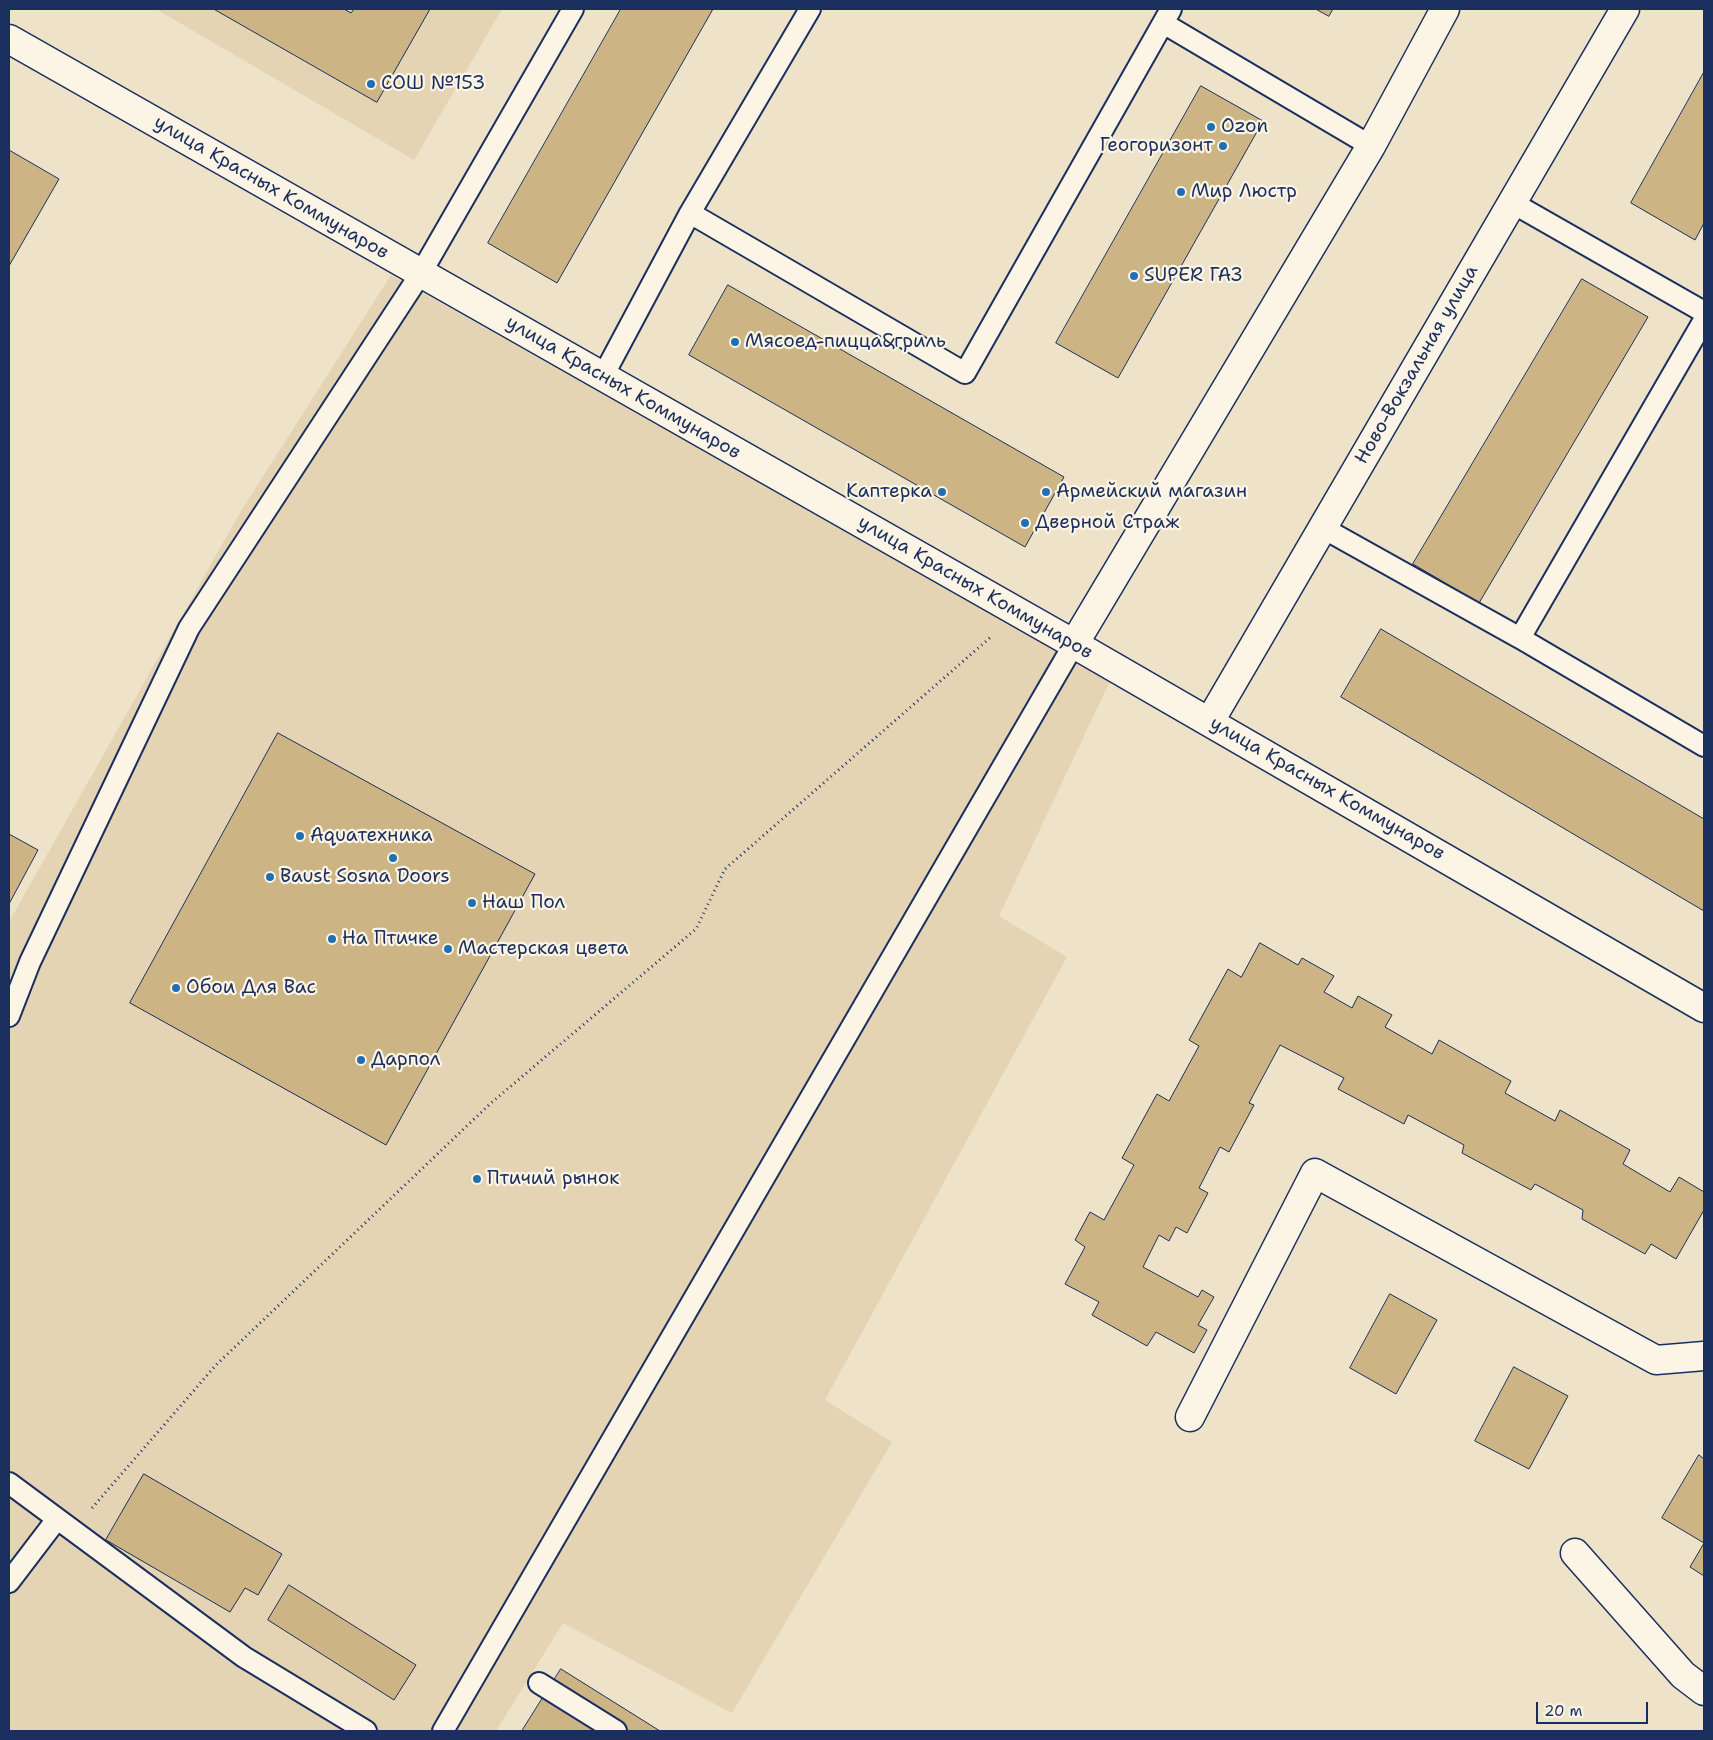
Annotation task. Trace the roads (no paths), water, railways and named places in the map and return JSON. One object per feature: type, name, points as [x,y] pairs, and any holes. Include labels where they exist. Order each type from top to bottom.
[{"type":"street","points":[[1074,644],[1371,146],[1445,9]]},
{"type":"street","name":"Ново-Вокзальная улица","points":[[1210,721],[1625,9]]},
{"type":"street","name":"улица Красных Коммунаров","points":[[9,39],[1210,721],[1704,1008]]},
{"type":"street","points":[[1190,1417],[1315,1173],[1656,1360],[1704,1356]]},
{"type":"street","points":[[1575,1553],[1683,1675],[1704,1691]]},
{"type":"lane","points":[[9,1016],[30,962],[189,628],[421,273],[573,9]]},
{"type":"lane","points":[[602,376],[690,213],[810,9]]},
{"type":"lane","points":[[690,213],[966,373],[1167,16],[1371,146]]},
{"type":"lane","points":[[1511,202],[1704,312]]},
{"type":"lane","points":[[1520,638],[1704,320]]},
{"type":"lane","points":[[1323,528],[1520,638],[1704,746]]},
{"type":"lane","points":[[443,1731],[1074,644]]},
{"type":"lane","points":[[9,1483],[244,1657],[366,1731]]},
{"type":"lane","points":[[9,1582],[65,1524]]},
{"type":"lane","points":[[539,1683],[616,1731]]},
{"type":"place","name":"СОШ №153","points":[[371,84]]},
{"type":"place","name":"Ozon","points":[[1211,127]]},
{"type":"place","name":"Геогоризонт","points":[[1223,146]]},
{"type":"place","name":"Мир Люстр","points":[[1181,192]]},
{"type":"place","name":"SUPER ГАЗ","points":[[1134,276]]},
{"type":"place","name":"Мясоед-пицца&гриль","points":[[735,342]]},
{"type":"place","name":"Каптерка","points":[[942,492]]},
{"type":"place","name":"Армейский магазин","points":[[1046,492]]},
{"type":"place","name":"Дверной Страж","points":[[1025,523]]},
{"type":"place","name":"Aquaтехника","points":[[300,836]]},
{"type":"place","name":"Sosna Doors","points":[[393,858]]},
{"type":"place","name":"Baust","points":[[270,877]]},
{"type":"place","name":"Наш Пол","points":[[472,903]]},
{"type":"place","name":"На Птичке","points":[[332,939]]},
{"type":"place","name":"Мастерская цвета","points":[[448,949]]},
{"type":"place","name":"Обои Для Вас","points":[[176,988]]},
{"type":"place","name":"Дарпол","points":[[361,1060]]},
{"type":"place","name":"Птичий рынок","points":[[477,1179]]}]
